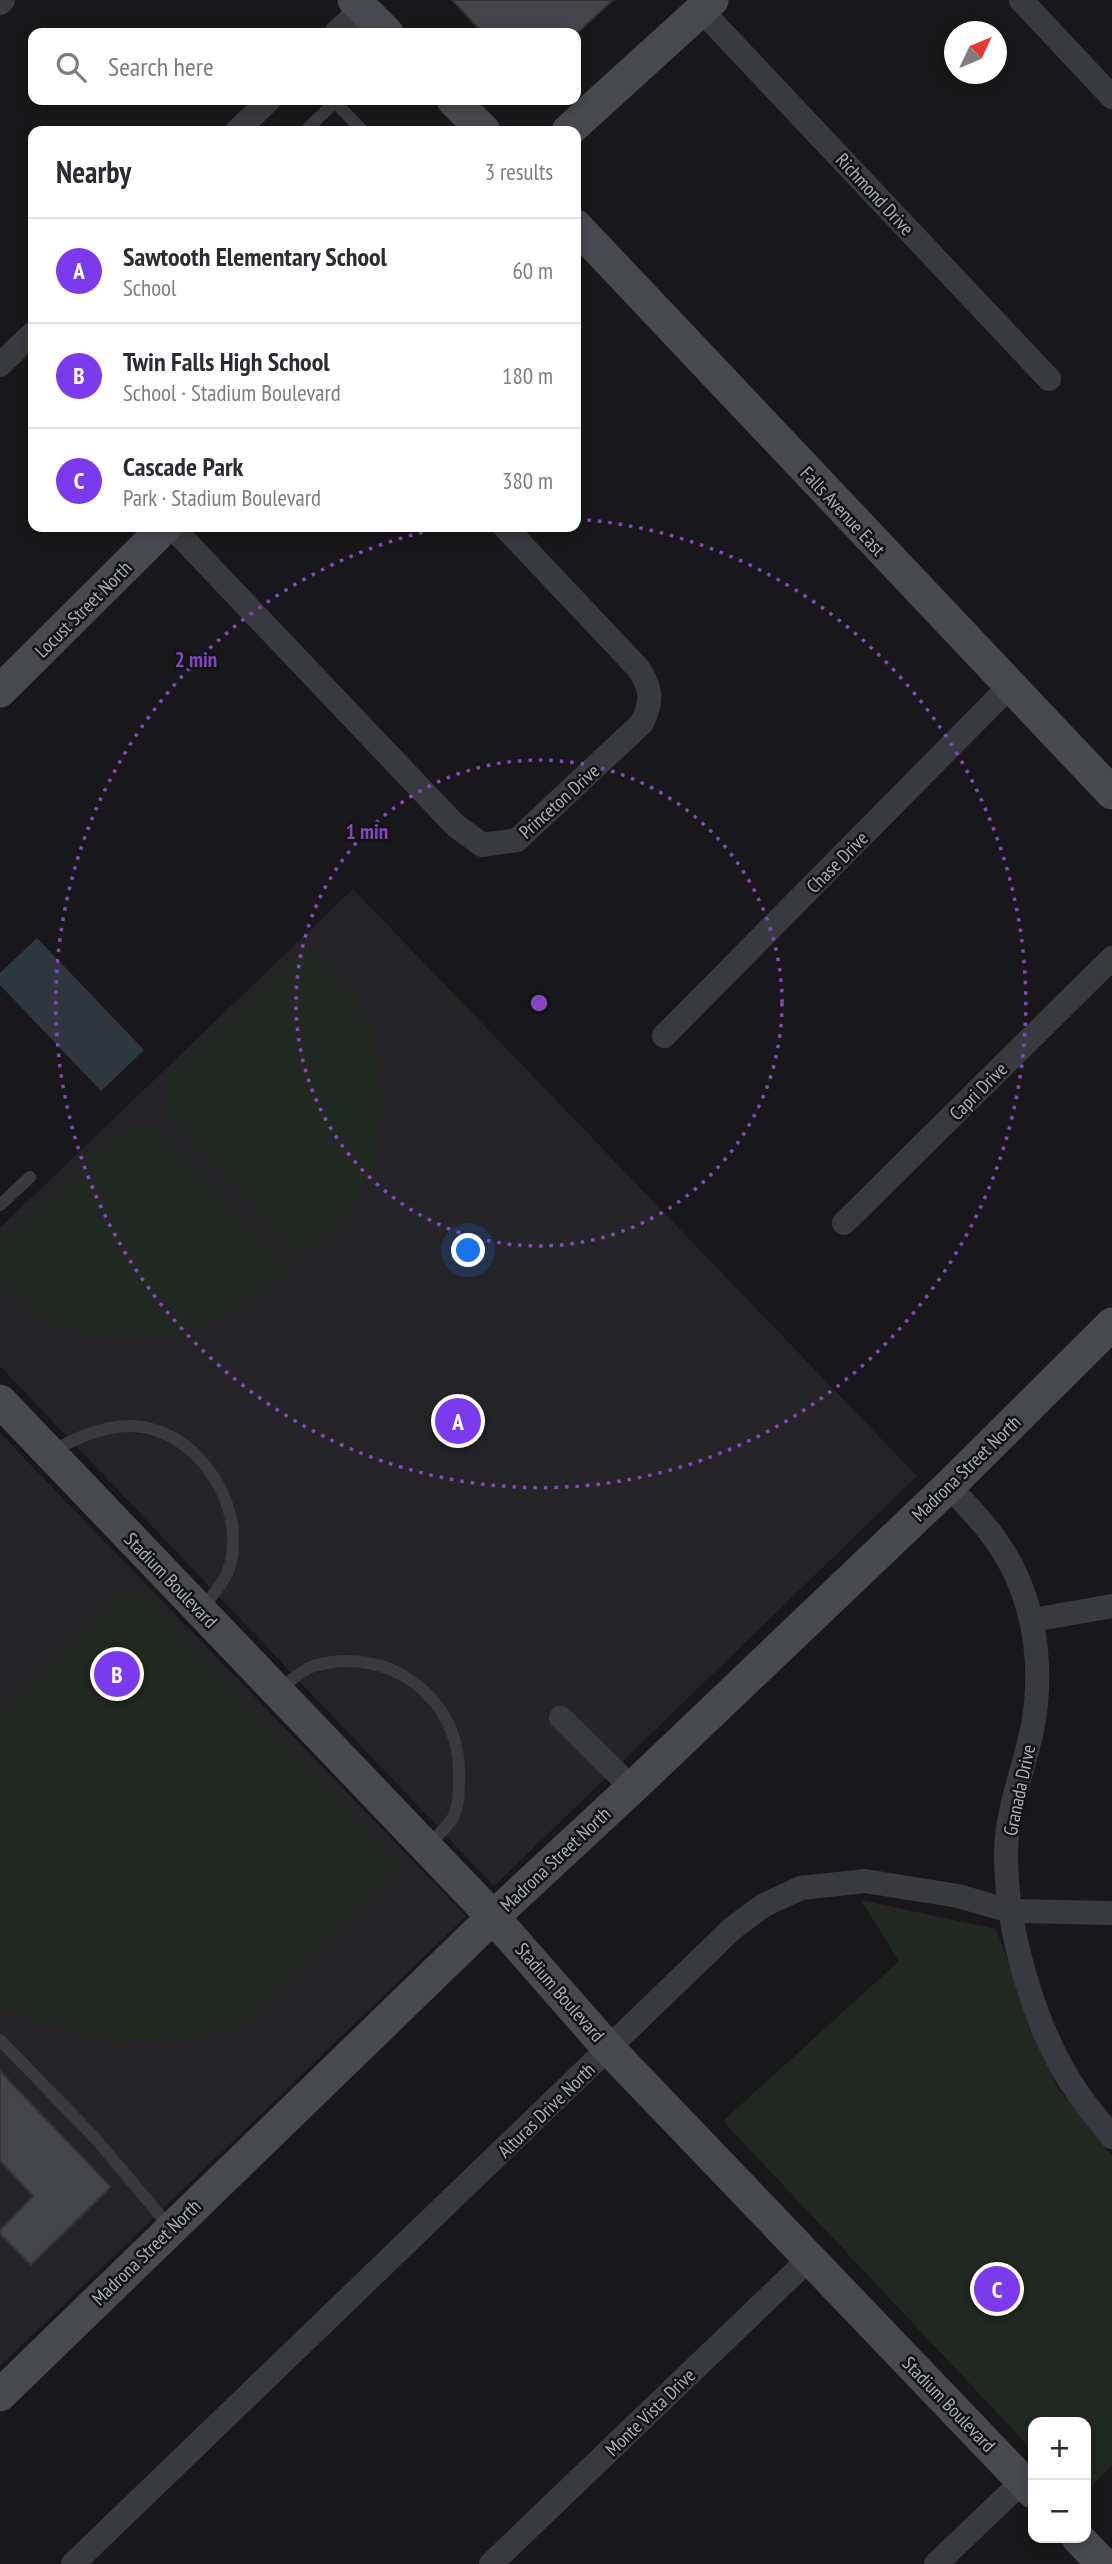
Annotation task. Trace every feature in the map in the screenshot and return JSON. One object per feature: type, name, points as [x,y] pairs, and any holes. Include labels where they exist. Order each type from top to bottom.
[{"type":"street","points":[[1021,0],[1112,97]]},
{"type":"street","points":[[340,28],[358,4],[382,28]]},
{"type":"street","points":[[573,126],[706,5]]},
{"type":"street","name":"Richmond Drive","points":[[706,5],[1049,379]]},
{"type":"street","points":[[242,126],[264,105]]},
{"type":"street","points":[[458,105],[479,126]]},
{"type":"street","name":"Falls Avenue East","points":[[581,231],[1112,793]]},
{"type":"street","points":[[0,365],[28,337]]},
{"type":"street","name":"Locust Street North","points":[[0,691],[160,532]]},
{"type":"street","name":"Princeton Drive","points":[[178,532],[455,825],[482,845],[517,840],[642,723],[651,703],[649,686],[638,668],[510,532]]},
{"type":"street","name":"Chase Drive","points":[[664,1036],[1009,687]]},
{"type":"street","name":"Capri Drive","points":[[844,1223],[1112,958]]},
{"type":"street","name":"Madrona Street North","points":[[0,2395],[170,2227],[493,1917],[949,1486],[1112,1324]]},
{"type":"street","name":"Stadium Boulevard","points":[[0,1401],[493,1917],[609,2049],[1028,2486]]},
{"type":"street","name":"Granada Drive","points":[[949,1486],[998,1542],[1018,1581],[1033,1620],[1037,1675],[1033,1723],[1009,1821],[1006,1854],[1010,1911],[1034,2002],[1050,2043],[1078,2094],[1112,2137]]},
{"type":"street","points":[[1033,1620],[1112,1606]]},
{"type":"street","points":[[561,1718],[632,1788]]},
{"type":"street","name":"Alturas Drive North","points":[[73,2564],[733,1928],[764,1905],[801,1888],[865,1881],[958,1896],[1010,1911],[1112,1913]]},
{"type":"street","name":"Monte Vista Drive","points":[[491,2564],[809,2259]]},
{"type":"street","points":[[936,2564],[1028,2486]]},
{"type":"street","points":[[1083,2543],[1103,2564]]},
{"type":"lane","points":[[310,126],[330,105]]},
{"type":"lane","points":[[338,105],[358,126]]},
{"type":"lane","points":[[0,1205],[30,1177]]},
{"type":"lane","points":[[49,1453],[88,1433],[134,1426],[174,1439],[202,1460],[226,1497],[234,1542],[228,1573],[201,1611]]},
{"type":"lane","points":[[278,1691],[313,1666],[366,1662],[404,1673],[428,1692],[448,1718],[459,1750],[459,1763],[454,1817],[427,1847]]},
{"type":"lane","points":[[0,2040],[95,2138],[170,2227]]},
{"type":"shaded area","points":[[353,889],[917,1476],[494,1886],[0,1366],[0,1228]]},
{"type":"shaded area","points":[[37,938],[144,1050],[101,1091],[0,985],[0,973]]},
{"type":"shaded area","points":[[309,947],[344,987],[366,1022],[377,1056],[382,1102],[376,1149],[360,1193],[337,1224],[301,1257],[168,1112],[164,1081]]},
{"type":"shaded area","points":[[133,1124],[149,1124],[287,1267],[256,1294],[221,1315],[184,1330],[145,1337],[105,1336],[67,1327],[32,1308],[0,1280],[0,1245]]},
{"type":"shaded area","points":[[0,1433],[466,1916],[0,2366]]},
{"type":"shaded area","points":[[126,1592],[144,1596],[401,1867],[275,1995],[248,2017],[227,2028],[145,2046],[104,2039],[0,2008],[0,1718]]},
{"type":"shaded area","points":[[861,1900],[996,1929],[1057,2087],[1112,2156],[1112,2466],[1091,2486],[1091,2417],[1028,2417],[1028,2446],[723,2121],[899,1961]]},
{"type":"building","points":[[452,0],[613,0],[581,29],[478,28]]},
{"type":"building","points":[[0,2071],[111,2187],[31,2265],[0,2234],[0,2230],[33,2196],[0,2161]]},
{"type":"place","name":"Sawtooth Elementary School","points":[[458,1421]]},
{"type":"place","name":"Twin Falls High School","points":[[117,1674]]},
{"type":"place","name":"Cascade Park","points":[[997,2289]]}]
